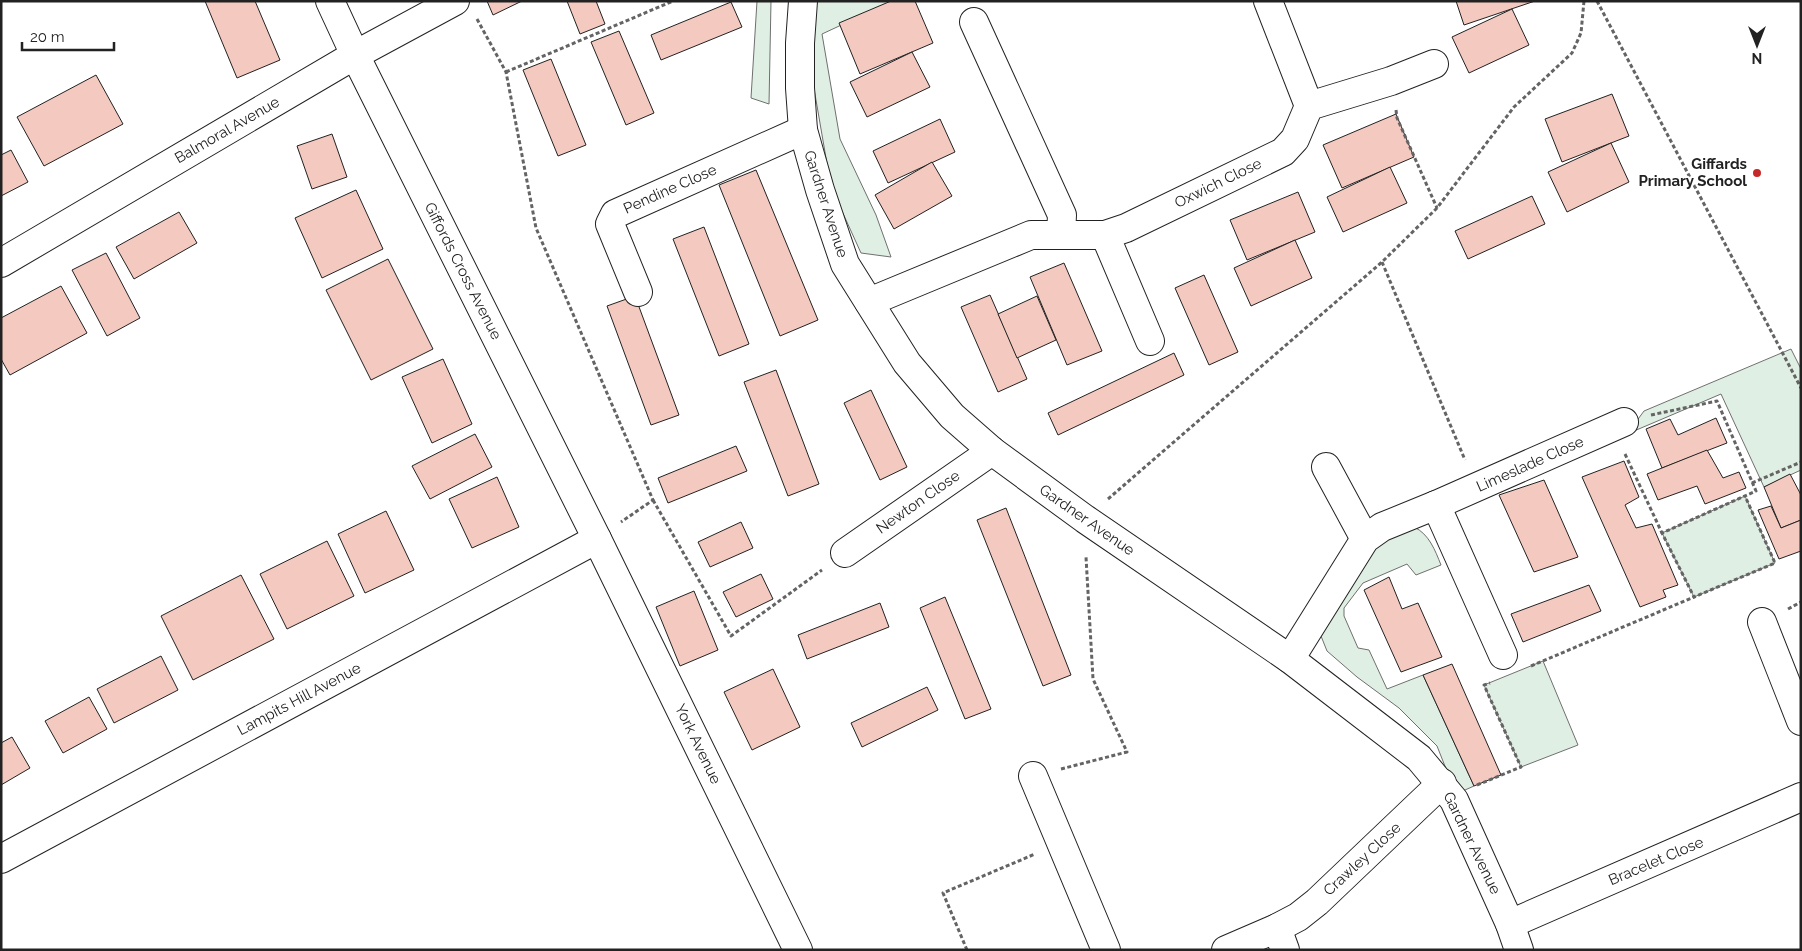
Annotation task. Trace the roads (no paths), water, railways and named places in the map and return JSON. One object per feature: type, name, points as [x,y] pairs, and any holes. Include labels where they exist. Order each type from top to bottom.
[{"type":"street","name":"Giffords Cross Avenue","points":[[330,1],[355,55],[597,539]]},
{"type":"street","name":"Gardner Avenue","points":[[803,1],[800,43],[800,88],[803,130],[820,190],[845,264],[907,363],[952,416],[992,451],[1084,519],[1290,659],[1420,758],[1446,790],[1510,924],[1519,950]]},
{"type":"street","points":[[1268,1],[1309,106],[1391,81],[1434,64]]},
{"type":"street","name":"Balmoral Avenue","points":[[1,263],[355,55],[465,9]]},
{"type":"street","points":[[974,22],[1062,215],[1061,234]]},
{"type":"street","name":"Oxwich Close","points":[[869,302],[1030,235],[1105,235],[1126,228],[1283,152],[1294,139],[1309,106]]},
{"type":"street","name":"Pendine Close","points":[[638,292],[610,224],[615,214],[803,130]]},
{"type":"street","points":[[1105,235],[1150,341]]},
{"type":"street","name":"Limeslade Close","points":[[1290,659],[1365,540],[1382,527],[1476,488],[1618,424]]},
{"type":"street","name":"Newton Close","points":[[845,553],[992,451]]},
{"type":"street","points":[[1326,467],[1365,540]]},
{"type":"street","points":[[1436,505],[1503,655]]},
{"type":"street","name":"Lampits Hill Avenue","points":[[1,859],[597,539]]},
{"type":"street","name":"York Avenue","points":[[597,539],[798,950]]},
{"type":"street","points":[[1762,622],[1801,721]]},
{"type":"street","points":[[1033,776],[1106,950]]},
{"type":"street","name":"Crawley Close","points":[[1226,950],[1281,939],[1298,917],[1446,790]]},
{"type":"street","name":"Bracelet Close","points":[[1510,924],[1801,796]]},
{"type":"place","name":"Giffards Primary School","points":[[1757,173]]}]
